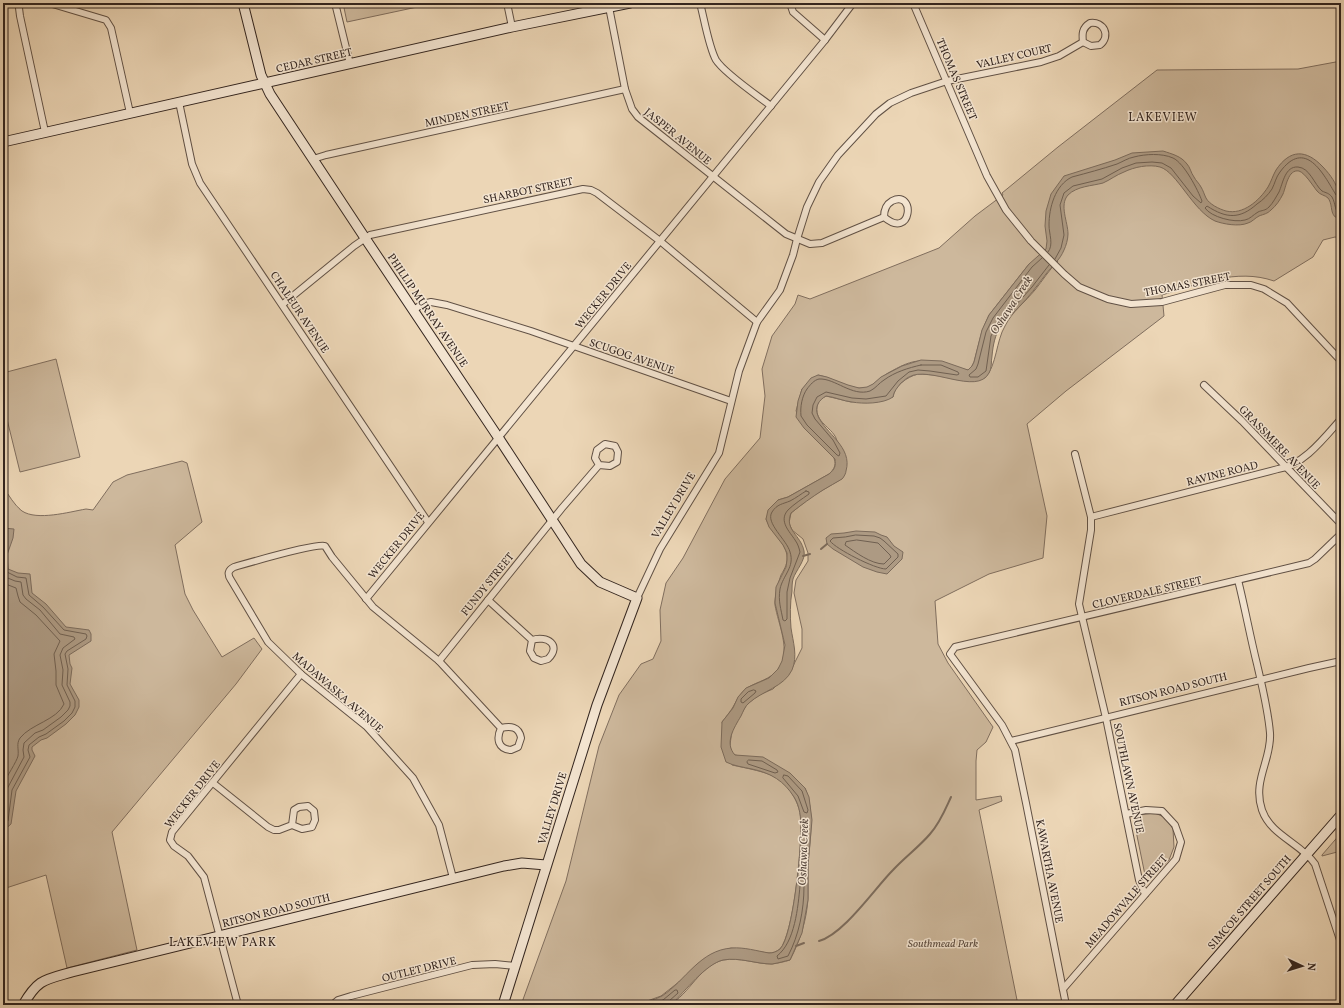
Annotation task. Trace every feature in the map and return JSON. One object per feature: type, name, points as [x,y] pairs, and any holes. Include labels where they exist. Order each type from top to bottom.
[{"type":"street","points":[[21,3],[18,8],[45,132]]},
{"type":"street","points":[[49,3],[106,20],[111,28],[130,113]]},
{"type":"street","name":"PHILLIP MURRAY AVENUE","points":[[243,3],[256,59],[264,84],[498,437],[580,564],[600,582],[637,598]]},
{"type":"street","points":[[335,3],[350,64]]},
{"type":"street","points":[[507,3],[512,27]]},
{"type":"street","name":"CEDAR STREET","points":[[3,142],[512,27],[630,3]]},
{"type":"street","points":[[700,3],[716,60],[727,71],[771,106]]},
{"type":"street","points":[[790,3],[793,12],[825,40]]},
{"type":"street","name":"WECKER DRIVE","points":[[366,599],[854,3]]},
{"type":"street","name":"THOMAS STREET","points":[[913,3],[987,176],[1006,210],[1031,241],[1079,287],[1108,299],[1131,304],[1162,302],[1225,285],[1251,285],[1264,289],[1287,303],[1341,361]]},
{"type":"street","name":"JASPER AVENUE","points":[[609,8],[625,89],[632,109],[638,117],[786,234],[810,244],[822,243],[884,218]]},
{"type":"street","name":"VALLEY COURT","points":[[946,81],[1041,62],[1059,56],[1083,42]]},
{"type":"street","name":"VALLEY DRIVE","points":[[503,1005],[597,706],[637,598],[660,549],[719,453],[738,371],[758,322],[780,290],[793,255],[807,207],[818,182],[838,155],[876,114],[890,103],[911,93],[946,81]]},
{"type":"street","name":"MINDEN STREET","points":[[313,159],[625,89]]},
{"type":"street","name":"CHALEUR AVENUE","points":[[179,102],[190,160],[195,173],[428,522]]},
{"type":"street","name":"SHARBOT STREET","points":[[283,304],[365,238],[377,233],[583,189],[591,190],[597,193],[660,241],[758,322]]},
{"type":"street","points":[[898,199],[904,201],[908,206],[907,217],[904,221],[894,223],[884,218],[884,211],[887,205],[892,201],[898,199]]},
{"type":"street","name":"SCUGOG AVENUE","points":[[413,310],[423,304],[431,302],[442,304],[531,331],[731,401]]},
{"type":"street","name":"GRASSMERE AVENUE","points":[[1204,385],[1242,421],[1341,524]]},
{"type":"street","name":"RAVINE ROAD","points":[[1091,517],[1287,468],[1304,457],[1341,419]]},
{"type":"street","name":"SOUTHLAWN AVENUE","points":[[1075,454],[1091,517],[1091,530],[1079,604],[1106,718],[1139,880],[1145,894]]},
{"type":"street","name":"FUNDY STREET","points":[[439,661],[552,520],[599,465]]},
{"type":"street","name":"CLOVERDALE STREET","points":[[950,654],[955,647],[1309,563],[1341,534]]},
{"type":"street","name":"MADAWASKA AVENUE","points":[[366,599],[332,557],[328,549],[322,545],[234,567],[229,571],[229,577],[268,642],[301,674],[367,727],[412,778],[440,825],[453,878]]},
{"type":"street","points":[[1238,580],[1261,680],[1270,733],[1270,744],[1259,789],[1262,811],[1273,828],[1307,854],[1314,864],[1341,943]]},
{"type":"street","points":[[366,599],[373,608],[439,661],[501,728]]},
{"type":"street","points":[[488,600],[532,640]]},
{"type":"street","name":"KAWARTHA AVENUE","points":[[950,654],[993,711],[1011,741],[1018,761],[1066,1005]]},
{"type":"street","name":"RITSON ROAD SOUTH","points":[[1011,741],[1341,661]]},
{"type":"street","name":"WECKER DRIVE","points":[[219,936],[204,877],[188,856],[174,846],[170,840],[172,832],[301,674]]},
{"type":"street","points":[[213,783],[268,827],[274,830],[292,826],[302,829],[312,826],[316,820],[314,811],[308,806],[299,807],[294,810],[292,826]]},
{"type":"street","name":"MEADOWVALE STREET","points":[[1063,989],[1176,859],[1181,842],[1176,825],[1162,811],[1146,810],[1126,814]]},
{"type":"street","name":"SIMCOE STREET SOUTH","points":[[1175,1005],[1341,815]]},
{"type":"street","name":"RITSON ROAD SOUTH","points":[[23,1005],[32,990],[37,985],[47,980],[72,972],[513,864],[529,863],[546,865]]},
{"type":"street","points":[[1334,920],[1341,919]]},
{"type":"street","points":[[219,936],[238,1005]]},
{"type":"street","name":"OUTLET DRIVE","points":[[332,1005],[338,1000],[351,996],[472,966],[496,964],[515,966]]},
{"type":"green space","points":[[343,3],[436,3],[347,22]]},
{"type":"green space","name":"Southmead Park","points":[[1341,61],[1341,238],[1335,237],[1323,240],[1313,257],[1274,281],[1260,277],[1232,277],[1204,282],[1162,295],[1164,316],[1066,391],[1027,424],[1047,516],[1043,558],[989,574],[935,601],[938,644],[948,663],[993,727],[986,742],[977,750],[976,800],[1001,796],[1002,801],[979,810],[1018,1005],[669,1005],[683,994],[707,968],[723,960],[736,959],[772,964],[790,960],[800,938],[805,922],[808,898],[808,864],[811,816],[805,788],[740,756],[735,755],[731,751],[730,745],[732,730],[747,704],[759,695],[773,689],[791,670],[802,648],[802,629],[794,593],[796,580],[808,561],[808,553],[803,539],[792,530],[789,523],[791,513],[811,497],[843,478],[836,438],[818,417],[818,403],[826,396],[851,402],[893,397],[896,389],[902,382],[918,374],[985,378],[992,366],[1002,332],[1008,321],[1058,261],[1029,264],[989,315],[982,331],[974,362],[968,370],[929,361],[919,361],[896,368],[871,386],[865,388],[847,386],[818,375],[802,389],[796,411],[809,432],[831,454],[835,463],[834,469],[829,474],[788,497],[778,500],[766,519],[784,546],[787,555],[787,563],[779,581],[775,602],[783,638],[784,654],[782,662],[775,673],[745,690],[722,722],[732,765],[763,772],[779,779],[786,785],[792,794],[800,812],[801,840],[794,905],[785,940],[780,949],[776,952],[770,953],[731,948],[717,952],[661,996],[636,1005],[521,1005],[566,881],[599,746],[619,695],[641,664],[653,659],[661,641],[660,610],[666,583],[683,558],[725,479],[760,438],[765,396],[762,369],[772,336],[795,304],[798,295],[810,299],[939,248],[1058,147],[1157,70],[1298,69]]},
{"type":"green space","points":[[56,359],[80,457],[20,472],[3,403],[3,373]]},
{"type":"green space","points":[[182,461],[187,463],[202,522],[175,545],[185,594],[193,610],[222,657],[254,638],[262,649],[236,684],[112,832],[137,950],[67,968],[46,875],[3,889],[3,487],[16,506],[28,514],[44,516],[86,509],[93,510],[113,482],[127,475]]},
{"type":"green space","points":[[1155,813],[1166,818],[1173,829],[1174,847],[1169,860],[1153,877],[1149,877],[1145,875],[1134,821],[1137,815]]},
{"type":"green space","points":[[1341,833],[1341,851],[1322,856],[1322,855]]},
{"type":"water","name":"Oshawa Creek","points":[[1163,151],[1185,161],[1209,202],[1220,209],[1232,212],[1244,209],[1255,202],[1268,187],[1281,163],[1287,158],[1298,154],[1310,157],[1323,167],[1336,186],[1340,198],[1341,220],[1334,216],[1328,198],[1318,192],[1299,171],[1292,173],[1288,179],[1282,196],[1270,211],[1249,222],[1236,225],[1218,222],[1207,216],[1192,201],[1173,176],[1166,170],[1160,167],[1151,166],[1142,166],[1132,169],[1103,183],[1080,188],[1072,192],[1065,199],[1064,209],[1068,234],[1064,250],[1058,260],[1029,296],[1001,325],[993,348],[990,371],[983,379],[974,382],[918,374],[906,379],[897,388],[893,397],[884,401],[857,403],[826,396],[821,400],[817,407],[818,416],[846,455],[846,473],[842,479],[791,513],[789,519],[791,528],[800,541],[804,551],[804,558],[794,576],[792,584],[790,614],[795,660],[794,665],[784,681],[754,699],[746,706],[733,730],[730,741],[730,746],[735,755],[763,757],[790,773],[805,788],[809,797],[812,820],[808,866],[808,900],[802,933],[790,960],[772,964],[736,959],[723,960],[703,972],[672,1004],[636,1005],[662,996],[702,960],[721,950],[737,948],[769,953],[776,952],[785,941],[789,928],[800,855],[801,825],[798,804],[786,786],[771,775],[726,762],[721,747],[722,722],[733,708],[738,697],[746,688],[769,678],[778,669],[782,661],[785,645],[775,603],[776,587],[786,567],[787,553],[783,545],[769,527],[766,519],[768,510],[778,500],[788,497],[829,474],[835,466],[835,459],[804,428],[796,417],[798,401],[802,389],[811,378],[818,375],[859,388],[867,387],[881,377],[902,366],[921,360],[942,361],[968,370],[974,362],[982,330],[989,315],[1029,264],[1046,249],[1046,211],[1051,194],[1064,176],[1132,153]]},
{"type":"water","points":[[3,528],[14,529],[13,538],[7,555],[8,569],[18,573],[30,574],[32,593],[46,604],[66,627],[89,630],[91,634],[91,641],[69,655],[72,668],[70,684],[79,700],[79,707],[75,715],[66,724],[32,747],[35,756],[16,791],[11,824],[3,831]]},
{"type":"water","points":[[856,531],[875,532],[887,537],[894,546],[903,552],[902,559],[887,574],[877,572],[863,567],[827,544],[826,538],[831,534]]},
{"type":"waterway","points":[[821,549],[827,544]]},
{"type":"waterway","points":[[803,556],[810,554]]},
{"type":"waterway","points":[[819,941],[829,937],[849,920],[893,870],[926,839],[934,830],[951,797]]},
{"type":"waterway","points":[[796,946],[804,943]]},
{"type":"district","name":"LAKEVIEW","points":[[1163,117]]},
{"type":"district","name":"LAKEVIEW PARK","points":[[223,942]]}]
